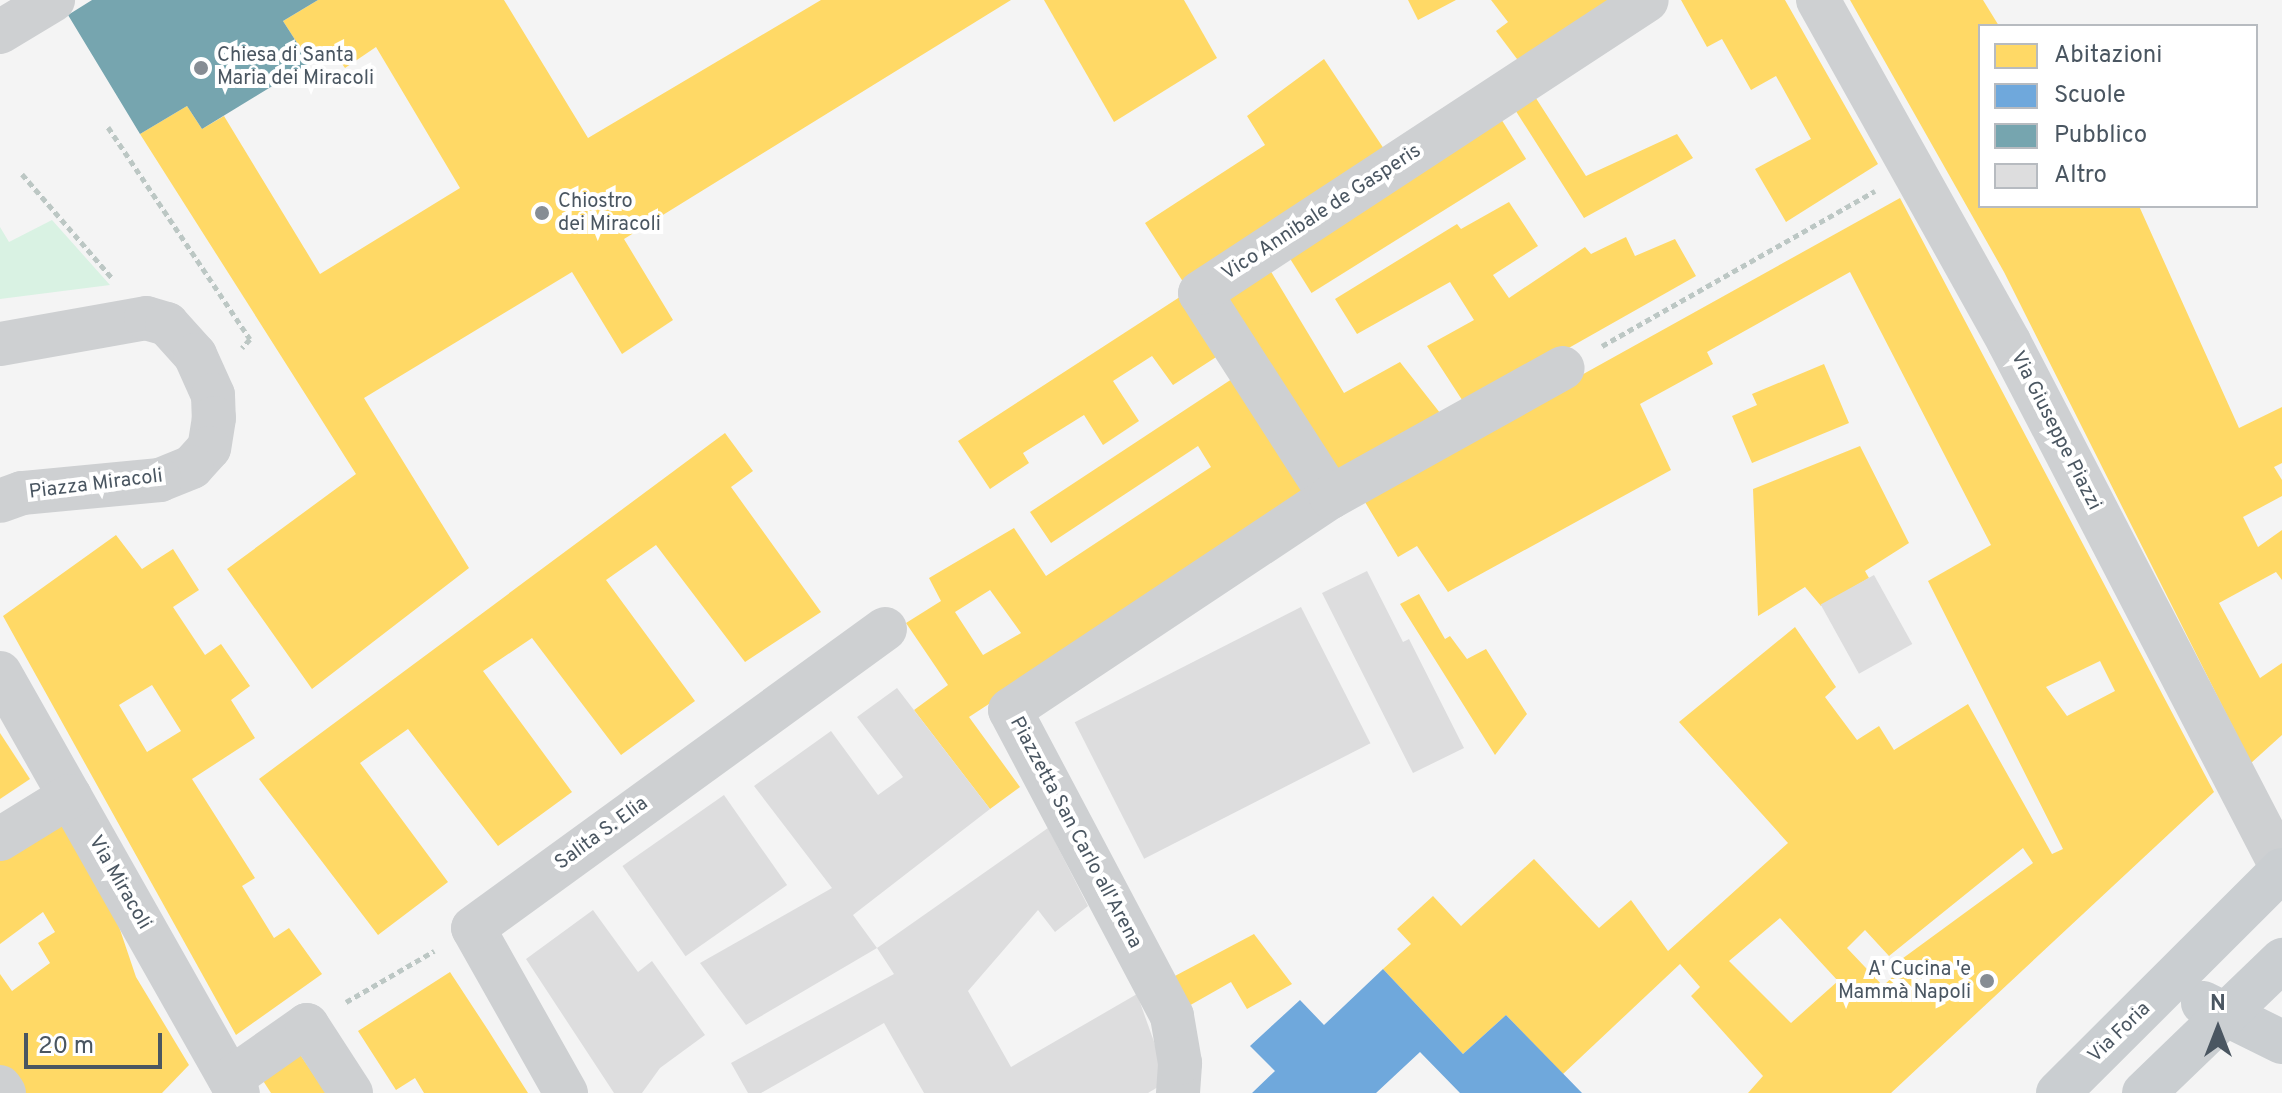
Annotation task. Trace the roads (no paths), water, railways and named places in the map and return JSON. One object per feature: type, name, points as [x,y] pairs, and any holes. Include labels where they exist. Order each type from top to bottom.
[{"type":"main road","name":"Via Foria","points":[[2058,1093],[2282,869]]},
{"type":"main road","points":[[2144,1093],[2282,960]]},
{"type":"main road","points":[[2170,984],[2282,1042]]},
{"type":"street","points":[[0,32],[53,0]]},
{"type":"street","name":"Vico Annibale de Gasperis","points":[[1331,497],[1200,293],[1647,0]]},
{"type":"street","name":"Via Giuseppe Piazzi","points":[[1818,0],[2009,342],[2282,869]]},
{"type":"street","name":"Piazza Miracoli","points":[[0,344],[146,318],[167,324],[195,355],[213,395],[209,448],[192,467],[160,480],[22,493],[0,501]]},
{"type":"street","points":[[1331,497],[1563,368]]},
{"type":"street","name":"Piazzetta San Carlo all'Arena","points":[[1178,1093],[1180,1063],[1172,1016],[1010,710],[1331,497]]},
{"type":"street","name":"Salita S. Elia","points":[[566,1093],[473,928],[885,629]]},
{"type":"street","name":"Via Miracoli","points":[[0,673],[70,796],[222,1083]]},
{"type":"street","points":[[0,839],[70,796]]},
{"type":"street","points":[[222,1083],[307,1025],[351,1093]]},
{"type":"street","points":[[0,1087],[4,1093]]},
{"type":"place","name":"Chiesa di Santa Maria dei Miracoli","points":[[201,68]]},
{"type":"place","name":"Chiostro dei Miracoli","points":[[542,213]]},
{"type":"place","name":"A' Cucina 'e Mammà Napoli","points":[[1987,981]]}]
